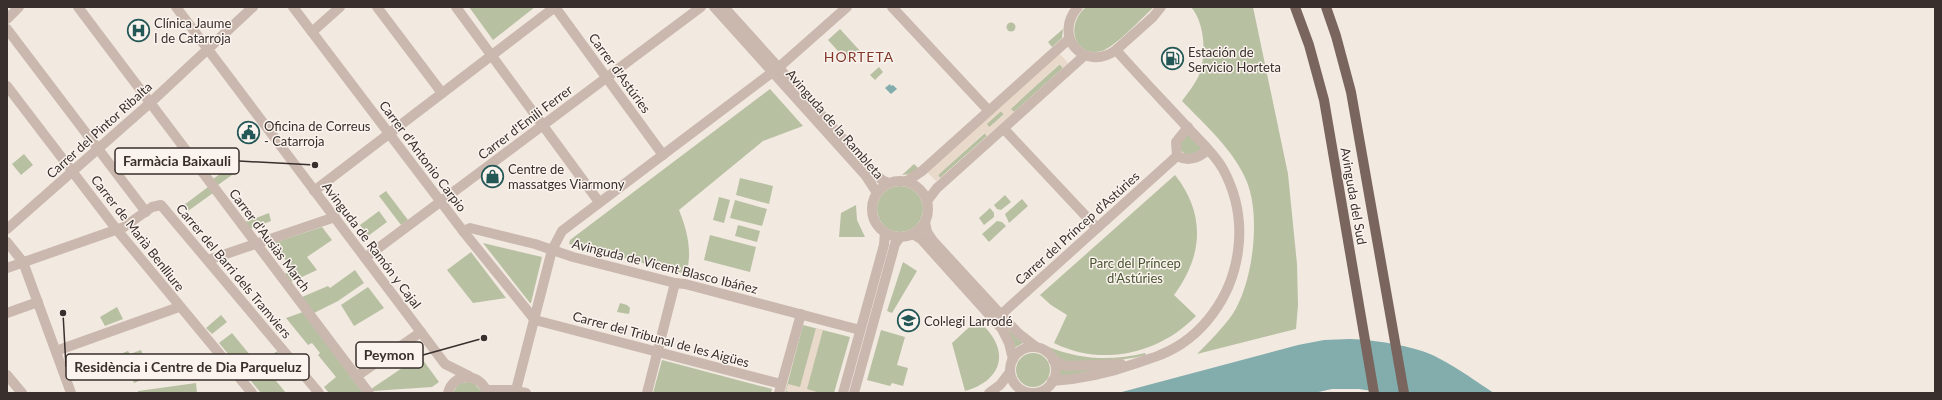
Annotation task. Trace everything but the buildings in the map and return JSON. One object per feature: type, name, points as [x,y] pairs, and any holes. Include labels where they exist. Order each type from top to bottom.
[{"type":"main road","name":"Avinguda del Sud","points":[[1296,7],[1309,45],[1324,100],[1374,393]]},
{"type":"main road","name":"Avinguda del Sud","points":[[1326,7],[1336,36],[1351,92],[1404,393]]},
{"type":"street","points":[[7,19],[20,7]]},
{"type":"street","name":"Carrer d'Ausiàs March","points":[[78,7],[369,393]]},
{"type":"street","name":"Avinguda de Ramón y Cajal","points":[[176,7],[445,364],[479,380],[486,392]]},
{"type":"street","name":"Carrer del Pintor Ribalta","points":[[7,229],[150,103],[254,7]]},
{"type":"street","name":"Carrer d'Antonio Carpio","points":[[293,7],[463,231],[534,320]]},
{"type":"street","points":[[312,32],[340,7]]},
{"type":"street","points":[[377,7],[442,93]]},
{"type":"street","points":[[456,7],[600,202]]},
{"type":"street","points":[[314,191],[555,7]]},
{"type":"street","name":"Carrer d'Astúries","points":[[555,7],[663,155]]},
{"type":"street","name":"Carrer d'Emili Ferrer","points":[[365,258],[701,7]]},
{"type":"street","name":"Avinguda de la Rambleta","points":[[714,7],[872,171],[882,180],[889,183]]},
{"type":"street","name":"Avinguda de la Rambleta","points":[[724,7],[775,70],[866,176],[876,193]]},
{"type":"street","points":[[486,392],[521,392],[534,320],[552,250],[562,231],[775,70],[847,7]]},
{"type":"street","points":[[892,7],[989,111]]},
{"type":"street","points":[[1077,7],[1068,22],[1069,39],[1076,49],[1092,58],[1102,57],[1116,50],[1153,17],[1161,7]]},
{"type":"street","points":[[7,29],[146,212],[129,224],[117,230],[7,268]]},
{"type":"street","points":[[907,181],[922,171],[1069,39]]},
{"type":"street","points":[[1052,381],[1085,378],[1114,371],[1161,355],[1183,342],[1200,329],[1220,302],[1234,274],[1239,243],[1238,214],[1228,180],[1219,163],[1208,150],[1116,50]]},
{"type":"street","points":[[927,200],[931,193],[1085,55]]},
{"type":"street","name":"Carrer de Marià Benlliure","points":[[7,86],[117,230],[179,307],[252,393]]},
{"type":"street","points":[[1188,127],[1176,142],[1177,156],[1192,159],[1197,158],[1208,150]]},
{"type":"street","points":[[1004,129],[1097,228]]},
{"type":"street","name":"Carrer del Príncep d'Astúries","points":[[998,317],[1177,156]]},
{"type":"street","points":[[907,181],[916,185],[922,191],[927,200],[928,214],[925,222],[913,234],[900,237],[885,232],[878,226],[872,214],[873,202],[876,193],[889,183],[907,181]]},
{"type":"street","name":"Carrer del Barri dels Tramviers","points":[[146,212],[158,205],[164,208],[319,393]]},
{"type":"street","points":[[208,260],[256,242],[335,217]]},
{"type":"street","points":[[925,222],[927,232],[933,241],[998,317],[1006,336],[1013,359],[1010,372],[1000,385],[989,393]]},
{"type":"street","name":"Avinguda de Vicent Blasco Ibáñez","points":[[463,231],[470,228],[535,244],[552,250],[675,283],[685,284],[860,330]]},
{"type":"street","points":[[842,393],[884,245],[885,232]]},
{"type":"street","points":[[913,234],[921,239],[998,317],[1036,347],[1047,352],[1053,360],[1055,367],[1052,381],[1042,390],[1028,392],[1017,391],[1010,372]]},
{"type":"street","points":[[854,393],[895,244],[900,237]]},
{"type":"street","points":[[7,242],[23,262],[71,393]]},
{"type":"street","points":[[647,393],[675,283]]},
{"type":"street","points":[[7,313],[38,302]]},
{"type":"street","points":[[56,351],[179,307]]},
{"type":"street","points":[[780,389],[801,314]]},
{"type":"street","name":"Carrer del Tribunal de les Aigües","points":[[534,320],[657,352],[780,389]]},
{"type":"street","points":[[357,376],[421,332]]},
{"type":"street","points":[[1013,359],[1023,349],[1036,347]]},
{"type":"street","points":[[1053,360],[1062,365],[1085,366],[1143,361]]},
{"type":"street","name":"Avinguda de Ramón y Cajal","points":[[445,364],[448,391]]},
{"type":"street","points":[[7,375],[22,393]]},
{"type":"street","points":[[448,391],[458,379],[469,376]]},
{"type":"green space","points":[[469,7],[535,7],[493,40]]},
{"type":"green space","points":[[1086,7],[1154,7],[1114,44],[1102,51],[1093,52],[1085,50],[1079,45],[1074,31],[1075,23],[1079,15]]},
{"type":"green space","points":[[1191,7],[1253,7],[1288,174],[1297,264],[1298,305],[1296,329],[1197,354],[1224,325],[1232,315],[1239,302],[1250,269],[1253,250],[1254,213],[1247,182],[1235,159],[1218,138],[1182,101],[1198,78],[1203,61],[1203,36],[1199,20]]},
{"type":"green space","points":[[1011,22],[1016,27],[1011,32],[1006,27]]},
{"type":"green space","points":[[840,29],[861,52],[849,63],[828,40]]},
{"type":"green space","points":[[1063,29],[1062,38],[1052,47],[1048,42]]},
{"type":"green space","points":[[1060,64],[1063,68],[1014,112],[1010,109]]},
{"type":"green space","points":[[879,67],[883,72],[875,80],[870,75]]},
{"type":"green space","points":[[770,89],[803,126],[763,141],[679,210],[689,249],[686,274],[569,244],[570,240]]},
{"type":"green space","points":[[1001,111],[1004,114],[989,128],[986,124]]},
{"type":"green space","points":[[1188,132],[1203,149],[1196,155],[1185,154],[1180,150],[1180,140]]},
{"type":"green space","points":[[985,133],[987,136],[940,178],[938,175]]},
{"type":"green space","points":[[24,154],[33,165],[21,175],[12,164]]},
{"type":"green space","points":[[234,164],[239,170],[218,185],[213,179]]},
{"type":"green space","points":[[914,164],[918,168],[910,174],[902,175]]},
{"type":"green space","name":"Parc del Príncep d'Astúries","points":[[1175,175],[1185,190],[1192,205],[1196,220],[1197,235],[1191,265],[1184,280],[1174,295],[1196,316],[1165,340],[1147,348],[1129,353],[1110,355],[1091,354],[1072,350],[1054,343],[1067,315],[1051,305],[1040,295]]},
{"type":"green space","points":[[740,178],[773,186],[769,204],[736,195]]},
{"type":"green space","points":[[900,186],[913,190],[919,196],[923,209],[919,222],[913,228],[900,232],[887,228],[881,222],[877,209],[881,196],[887,190]]},
{"type":"green space","points":[[208,187],[213,193],[188,211],[184,205]]},
{"type":"green space","points":[[386,191],[408,220],[401,225],[379,196]]},
{"type":"green space","points":[[1005,195],[1011,202],[1001,210],[997,209],[994,205]]},
{"type":"green space","points":[[719,197],[730,200],[724,223],[713,220]]},
{"type":"green space","points":[[1022,199],[1028,206],[1009,223],[1005,214]]},
{"type":"green space","points":[[735,200],[767,209],[762,226],[730,218]]},
{"type":"green space","points":[[856,205],[857,220],[865,237],[839,237],[841,213]]},
{"type":"green space","points":[[990,208],[994,213],[994,217],[984,225],[979,218]]},
{"type":"green space","points":[[379,211],[387,222],[368,236],[360,225]]},
{"type":"green space","points":[[269,213],[271,221],[250,229],[245,222]]},
{"type":"green space","points":[[997,221],[1002,222],[1006,226],[989,242],[982,234]]},
{"type":"green space","points":[[738,225],[760,231],[757,242],[735,236]]},
{"type":"green space","points":[[322,227],[332,240],[307,257],[317,270],[291,282],[285,274],[292,269],[273,243]]},
{"type":"green space","points":[[710,235],[756,247],[750,272],[704,260]]},
{"type":"green space","points":[[483,243],[542,257],[531,303],[530,303]]},
{"type":"green space","points":[[471,252],[506,298],[473,303],[447,270]]},
{"type":"green space","points":[[903,262],[917,271],[892,313],[887,311]]},
{"type":"green space","points":[[355,270],[364,283],[338,301],[314,313],[302,297],[328,286],[330,288]]},
{"type":"green space","points":[[368,287],[384,308],[354,326],[341,305]]},
{"type":"green space","points":[[620,303],[627,305],[630,308],[629,314],[617,312]]},
{"type":"green space","points":[[117,307],[123,319],[105,326],[100,317]]},
{"type":"green space","points":[[303,312],[363,393],[329,393],[324,387],[336,377],[318,355],[320,353],[312,343],[308,345],[286,318]]},
{"type":"green space","points":[[221,315],[227,322],[212,334],[206,328]]},
{"type":"green space","points":[[978,319],[995,341],[999,359],[994,374],[981,384],[965,391],[952,343]]},
{"type":"green space","points":[[803,325],[850,337],[834,393],[785,393]]},
{"type":"green space","points":[[1007,329],[1023,343],[1014,348]]},
{"type":"green space","points":[[881,330],[905,337],[897,365],[908,368],[903,386],[892,383],[890,386],[867,380]]},
{"type":"green space","points":[[232,333],[259,366],[277,351],[282,357],[265,372],[269,378],[272,376],[286,393],[261,393],[219,343]]},
{"type":"green space","points":[[1049,347],[1073,355],[1097,358],[1133,356],[1145,353],[1146,355],[1105,362],[1080,364],[1065,362]]},
{"type":"green space","points":[[141,350],[151,376],[134,383],[120,354],[128,351],[130,354]]},
{"type":"green space","points":[[1033,353],[1045,358],[1050,370],[1045,382],[1033,387],[1021,382],[1016,370],[1021,358]]},
{"type":"green space","points":[[420,356],[439,382],[432,387],[373,391],[371,389]]},
{"type":"green space","points":[[662,360],[772,389],[771,393],[653,393]]},
{"type":"green space","points":[[1117,367],[1059,378],[1060,368]]},
{"type":"green space","points":[[472,381],[483,393],[453,393],[458,384]]},
{"type":"green space","points":[[196,383],[197,393],[138,393],[138,391]]},
{"type":"shaded area","points":[[1059,53],[1068,63],[1063,68],[1059,64],[1011,109],[1014,112],[987,136],[984,133],[938,175],[940,178],[936,181],[927,172]],"holes":[[[1001,111],[1004,115],[989,127],[987,124]]]},
{"type":"shaded area","points":[[816,328],[823,330],[807,389],[820,393],[792,393],[786,391],[788,384],[800,387]]},
{"type":"water","points":[[890,84],[897,89],[891,94],[885,88]]},
{"type":"water","points":[[1324,340],[1369,340],[1405,346],[1431,354],[1494,393],[1385,393],[1359,389],[1332,389],[1314,393],[1118,393],[1298,345]]},
{"type":"place","name":"Clínica Jaume I de Catarroja","points":[[138,30]]},
{"type":"place","name":"Estación de Servicio Horteta","points":[[1173,59]]},
{"type":"place","name":"Oficina de Correus - Catarroja","points":[[248,133]]},
{"type":"place","name":"Farmàcia Baixauli","points":[[315,165]]},
{"type":"place","name":"Centre de massatges Viarmony","points":[[492,176]]},
{"type":"place","name":"Residència i Centre de Dia Parqueluz","points":[[63,313]]},
{"type":"place","name":"Col·legi Larrodé","points":[[909,321]]},
{"type":"place","name":"Peymon","points":[[484,338]]},
{"type":"district","name":"HORTETA","points":[[859,57]]}]
